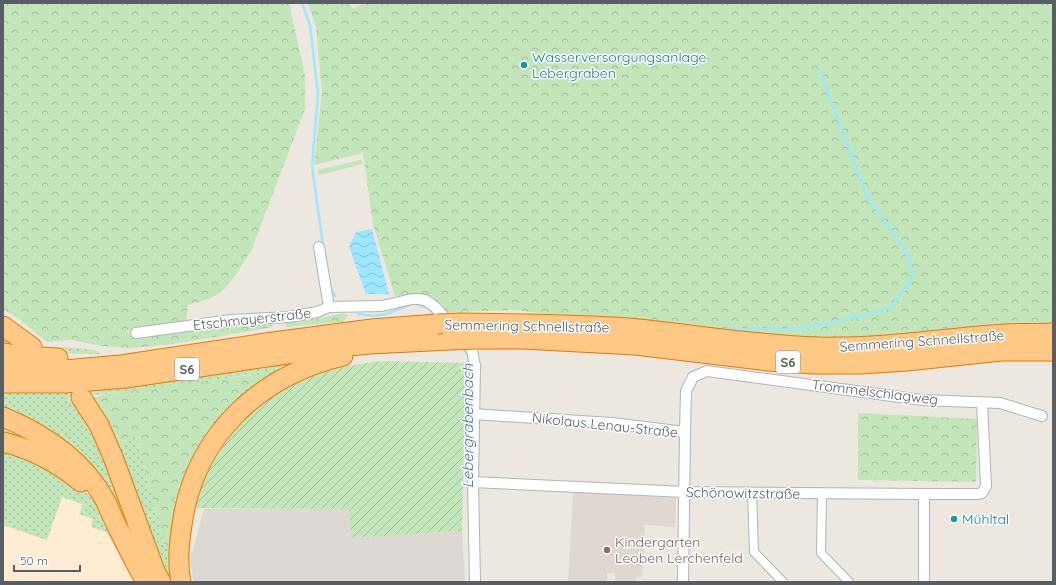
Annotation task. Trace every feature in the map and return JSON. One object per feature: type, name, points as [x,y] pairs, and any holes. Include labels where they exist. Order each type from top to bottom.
[{"type":"highway","name":"Semmering Schnellstraße","points":[[3,370],[64,370],[120,365],[349,332],[462,323],[560,324],[629,329],[723,340],[817,347],[861,347],[1004,334],[1053,333]]},
{"type":"highway","points":[[3,326],[32,348]]},
{"type":"highway","name":"Semmering Schnellstraße","points":[[3,383],[65,383],[126,378],[288,353],[370,344],[476,339],[523,339],[636,345],[768,361],[814,364],[861,364],[907,361],[1001,351],[1053,351]]},
{"type":"highway","points":[[181,582],[179,545],[184,514],[192,481],[208,450],[230,420],[254,397],[280,380],[308,366],[329,359],[356,353],[370,344]]},
{"type":"highway","points":[[3,353],[22,356],[76,359],[100,358],[120,365]]},
{"type":"highway","points":[[81,398],[99,425],[113,457],[155,571],[161,582]]},
{"type":"highway","points":[[3,417],[28,428],[45,438],[59,448],[90,478],[105,500],[146,582]]},
{"type":"highway","points":[[3,442],[29,450],[51,461],[68,472],[84,486],[119,530]]},
{"type":"street","points":[[319,247],[329,307]]},
{"type":"street","name":"Etschmayerstraße","points":[[136,333],[231,320],[289,317],[317,312],[329,307],[382,306],[412,299],[425,300],[434,306],[448,320],[472,350],[475,366],[473,482],[475,582]]},
{"type":"street","name":"Trommelschlagweg","points":[[685,432],[686,390],[693,377],[707,371],[922,400],[1000,403],[1042,416]]},
{"type":"street","name":"Schönowitzstraße","points":[[473,482],[685,492],[978,494],[984,490],[986,486],[982,403]]},
{"type":"street","name":"Nikolaus Lenau-Straße","points":[[474,414],[612,423],[685,432],[683,582]]},
{"type":"street","points":[[752,492],[754,552],[783,582]]},
{"type":"street","points":[[822,494],[821,552],[849,582]]},
{"type":"street","points":[[924,494],[924,582]]},
{"type":"shaded area","name":"Kindergarten Leoben Lerchenfeld","points":[[573,492],[676,498],[675,527],[645,525],[642,577],[636,577],[635,582],[615,582],[615,573],[607,573],[607,582],[568,582]]},
{"type":"shaded area","points":[[62,497],[83,505],[93,519],[91,527],[106,532],[135,582],[3,582],[3,525],[47,540]]},
{"type":"shaded area","points":[[204,509],[349,509],[351,538],[462,531],[465,582],[194,582],[190,561]]},
{"type":"green space","points":[[3,3],[289,3],[305,75],[305,109],[251,251],[233,278],[221,292],[210,298],[188,305],[186,322],[126,331],[134,339],[239,324],[272,323],[273,327],[173,344],[132,348],[101,346],[72,340],[47,342],[19,319],[3,309]]},
{"type":"green space","points":[[308,3],[348,3],[353,8],[367,3],[1053,3],[1053,325],[802,342],[572,318],[517,310],[451,312],[395,296],[373,224],[363,153],[314,165],[322,92],[316,27]]},
{"type":"green space","points":[[361,160],[362,164],[319,175],[318,170]]},
{"type":"green space","points":[[343,313],[348,315],[343,322],[286,327],[286,322],[316,319]]},
{"type":"green space","points":[[3,336],[26,348],[80,348],[97,351],[101,354],[50,353],[3,348]]},
{"type":"green space","points":[[305,359],[209,442],[178,582],[165,582],[88,397],[98,397],[96,402],[110,421],[122,449],[129,434],[137,439],[165,548],[168,546],[174,499],[199,443],[218,414],[240,393],[263,378],[263,371],[224,379],[157,388],[69,397],[68,404],[71,398],[76,398],[83,408],[140,545],[119,515],[3,413],[3,391]]},
{"type":"green space","points":[[384,361],[466,363],[462,531],[351,538],[349,509],[196,508],[199,487],[206,472],[233,431],[257,408],[272,397],[307,378],[345,367]]},
{"type":"green space","points":[[263,371],[263,378],[240,393],[218,414],[199,443],[174,499],[168,547],[165,548],[137,439],[129,435],[122,449],[110,421],[96,401],[100,395],[244,376]]},
{"type":"green space","points":[[858,413],[977,419],[976,482],[858,480]]},
{"type":"green space","points":[[3,427],[35,440],[3,433]]},
{"type":"green space","points":[[3,446],[77,484],[88,494],[105,516],[130,572],[106,532],[91,527],[93,519],[79,514],[83,504],[62,497],[47,540],[3,525]]},
{"type":"water","points":[[372,229],[389,294],[366,294],[349,247],[356,232]]},
{"type":"waterway","name":"Lebergrabenbach","points":[[302,3],[310,25],[318,94],[312,166],[323,245]]},
{"type":"waterway","points":[[726,329],[800,329],[890,308],[912,279],[908,256],[866,194],[820,71]]},
{"type":"waterway","name":"Lebergrabenbach","points":[[331,288],[335,296]]},
{"type":"waterway","name":"Lebergrabenbach","points":[[358,314],[373,316],[386,314],[412,304]]},
{"type":"waterway","name":"Lebergrabenbach","points":[[417,304],[428,308],[435,316]]},
{"type":"waterway","name":"Lebergrabenbach","points":[[462,347],[468,355],[470,376]]},
{"type":"waterway","name":"Lebergrabenbach","points":[[468,476],[469,441]]},
{"type":"place","name":"Wasserversorgungsanlage Lebergraben","points":[[524,65]]},
{"type":"place","name":"Mühltal","points":[[954,519]]},
{"type":"place","name":"Kindergarten Leoben Lerchenfeld","points":[[607,550]]}]
